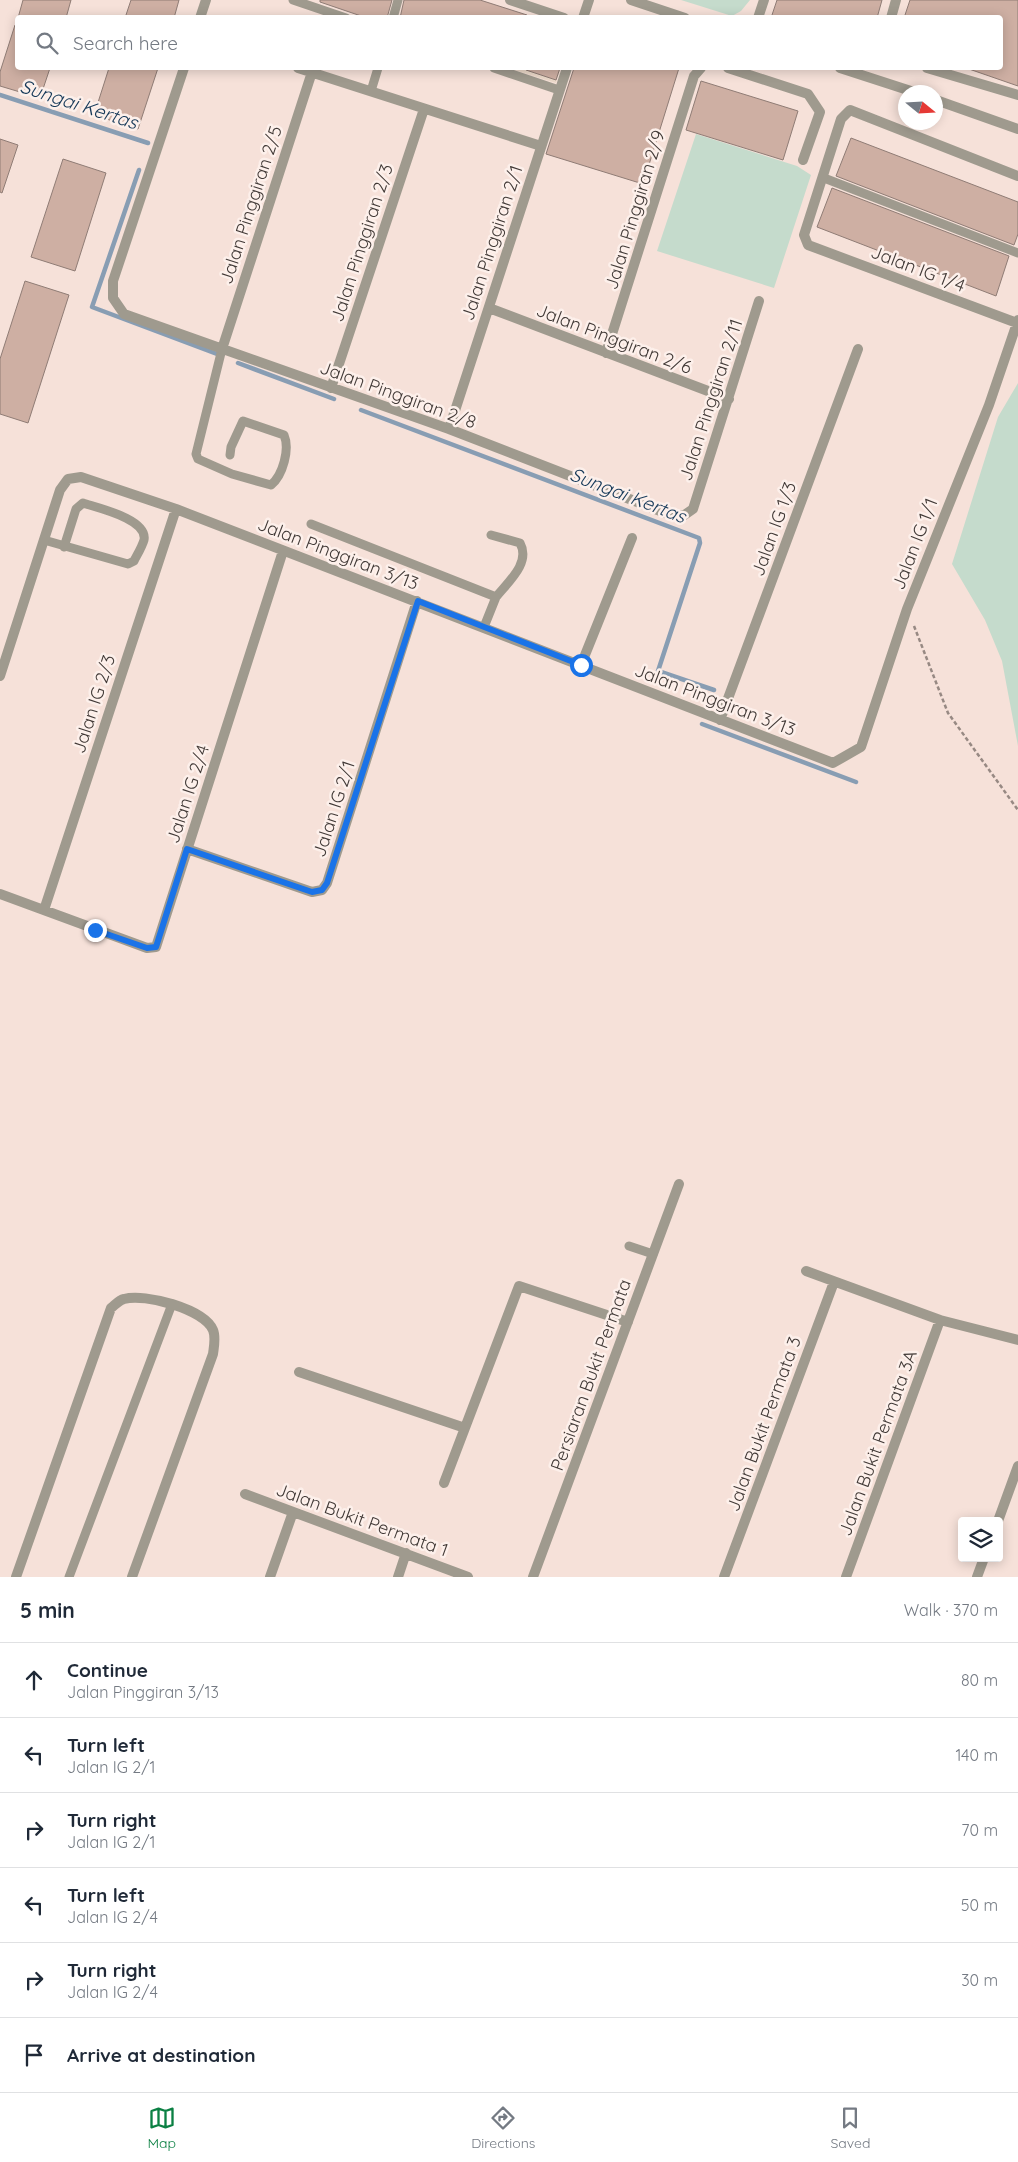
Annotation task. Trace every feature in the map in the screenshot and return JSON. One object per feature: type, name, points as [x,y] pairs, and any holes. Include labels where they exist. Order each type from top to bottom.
[{"type":"street","points":[[201,15],[206,0]]},
{"type":"street","points":[[510,0],[555,15]]},
{"type":"street","points":[[584,15],[589,0]]},
{"type":"street","points":[[630,0],[676,15]]},
{"type":"street","points":[[759,15],[764,0]]},
{"type":"street","points":[[892,15],[896,0]]},
{"type":"street","name":"Jalan Pinggiran 2/8","points":[[183,70],[114,281],[113,298],[124,314],[449,430],[668,514],[683,516],[693,509]]},
{"type":"street","points":[[305,70],[541,146]]},
{"type":"street","name":"Jalan Pinggiran 2/1","points":[[449,430],[566,70]]},
{"type":"street","name":"Jalan Pinggiran 2/9","points":[[606,353],[694,76],[699,70]]},
{"type":"street","points":[[734,70],[808,94],[820,112],[803,160]]},
{"type":"street","points":[[846,70],[898,87]]},
{"type":"street","points":[[934,70],[1018,95]]},
{"type":"street","name":"Jalan Pinggiran 2/5","points":[[222,348],[312,72]]},
{"type":"street","points":[[943,102],[1018,129]]},
{"type":"street","name":"Jalan Pinggiran 2/3","points":[[331,388],[424,109]]},
{"type":"street","points":[[824,178],[841,120],[850,110],[866,114],[1018,176]]},
{"type":"street","name":"Jalan IG 1/4","points":[[824,178],[804,235],[808,245],[1017,322]]},
{"type":"street","name":"Jalan Pinggiran 2/11","points":[[693,509],[759,301]]},
{"type":"street","name":"Jalan Pinggiran 2/6","points":[[488,308],[729,399]]},
{"type":"street","name":"Jalan IG 1/1","points":[[833,763],[861,747],[907,609],[989,405],[1017,322]]},
{"type":"street","name":"Jalan IG 1/3","points":[[720,720],[858,349]]},
{"type":"street","name":"Jalan Pinggiran 3/13","points":[[44,540],[60,490],[68,479],[81,477],[176,509],[418,601],[833,763]]},
{"type":"street","name":"Jalan IG 2/3","points":[[44,910],[176,509]]},
{"type":"street","points":[[581,665],[632,538]]},
{"type":"street","points":[[0,676],[44,540]]},
{"type":"street","name":"Jalan IG 2/4","points":[[0,894],[147,948],[156,947],[283,551]]},
{"type":"street","name":"Jalan IG 2/1","points":[[187,849],[312,892],[322,890],[327,883],[418,601]]},
{"type":"street","name":"Persiaran Bukit Permata","points":[[533,1577],[679,1184]]},
{"type":"street","points":[[806,1271],[940,1320],[1018,1340]]},
{"type":"street","name":"Jalan Bukit Permata 3","points":[[724,1577],[834,1282]]},
{"type":"street","points":[[444,1483],[519,1286],[628,1322]]},
{"type":"street","points":[[16,1577],[111,1308],[122,1299],[138,1297],[172,1304],[205,1319],[213,1330],[215,1340],[213,1354],[132,1577]]},
{"type":"street","name":"Jalan Bukit Permata 3A","points":[[846,1577],[940,1320]]},
{"type":"street","points":[[299,1372],[465,1428]]},
{"type":"street","points":[[999,1517],[1018,1466]]},
{"type":"street","name":"Jalan Bukit Permata 1","points":[[245,1494],[468,1577]]},
{"type":"street","points":[[270,1577],[293,1512]]},
{"type":"street","points":[[398,1577],[406,1553]]},
{"type":"street","points":[[977,1577],[983,1562]]},
{"type":"lane","points":[[293,0],[337,15]]},
{"type":"lane","points":[[394,15],[398,0]]},
{"type":"lane","points":[[371,91],[377,70]]},
{"type":"lane","points":[[500,70],[559,90]]},
{"type":"lane","points":[[824,178],[1018,253]]},
{"type":"lane","points":[[222,348],[205,410],[196,454],[198,459],[232,474],[270,485],[274,482],[284,460],[286,440],[284,435],[243,421],[230,447],[230,455]]},
{"type":"lane","points":[[44,540],[64,547],[128,564],[134,562],[144,539],[144,532],[137,522],[83,504],[76,509],[64,547]]},
{"type":"lane","points":[[311,524],[496,598]]},
{"type":"lane","points":[[484,627],[496,598],[523,562],[524,551],[520,543],[491,535]]},
{"type":"lane","points":[[629,1246],[653,1254]]},
{"type":"lane","points":[[69,1577],[172,1304]]},
{"type":"path","points":[[907,609],[948,713],[1018,810]]},
{"type":"shaded area","points":[[514,70],[560,70],[556,83]]},
{"type":"green space","points":[[681,0],[750,0],[741,11],[734,15]]},
{"type":"green space","points":[[696,134],[797,166],[811,175],[774,288],[657,251]]},
{"type":"green space","points":[[1018,383],[1018,746],[1002,661],[985,620],[952,564],[998,417]]},
{"type":"building","points":[[23,0],[71,0],[67,15],[19,15]]},
{"type":"building","points":[[131,0],[179,0],[175,15],[126,15]]},
{"type":"building","points":[[320,0],[392,0],[388,15],[358,15],[320,2]]},
{"type":"building","points":[[404,0],[480,0],[527,15],[401,15]]},
{"type":"building","points":[[777,0],[882,0],[878,15],[772,15]]},
{"type":"building","points":[[910,0],[1018,0],[1018,86],[972,70],[1003,70],[1003,15],[905,15]]},
{"type":"building","points":[[15,25],[15,70],[49,70],[40,98],[0,86],[0,72]]},
{"type":"building","points":[[108,70],[157,70],[138,129],[94,115]]},
{"type":"building","points":[[526,70],[559,70],[556,80]]},
{"type":"building","points":[[573,70],[678,70],[643,184],[546,154]]},
{"type":"building","points":[[701,81],[798,111],[783,160],[686,130]]},
{"type":"building","points":[[851,138],[1018,202],[1018,234],[1014,245],[836,176]]},
{"type":"building","points":[[0,139],[18,145],[2,193],[0,192]]},
{"type":"building","points":[[63,159],[106,173],[75,271],[31,257]]},
{"type":"building","points":[[832,188],[1009,256],[996,296],[817,227]]},
{"type":"building","points":[[25,281],[69,295],[28,423],[0,414],[0,359]]},
{"type":"waterway","name":"Sungai Kertas","points":[[0,95],[148,143]]},
{"type":"waterway","name":"Sungai Kertas","points":[[139,170],[92,307],[217,354]]},
{"type":"waterway","points":[[238,363],[334,399]]},
{"type":"waterway","name":"Sungai Kertas","points":[[361,410],[699,538],[700,543],[658,671],[714,690]]},
{"type":"waterway","name":"Sungai Kertas","points":[[702,724],[856,782]]},
{"type":"route","points":[[95,930],[147,948],[156,947],[187,849],[312,892],[322,890],[327,883],[418,601],[581,665]]}]
